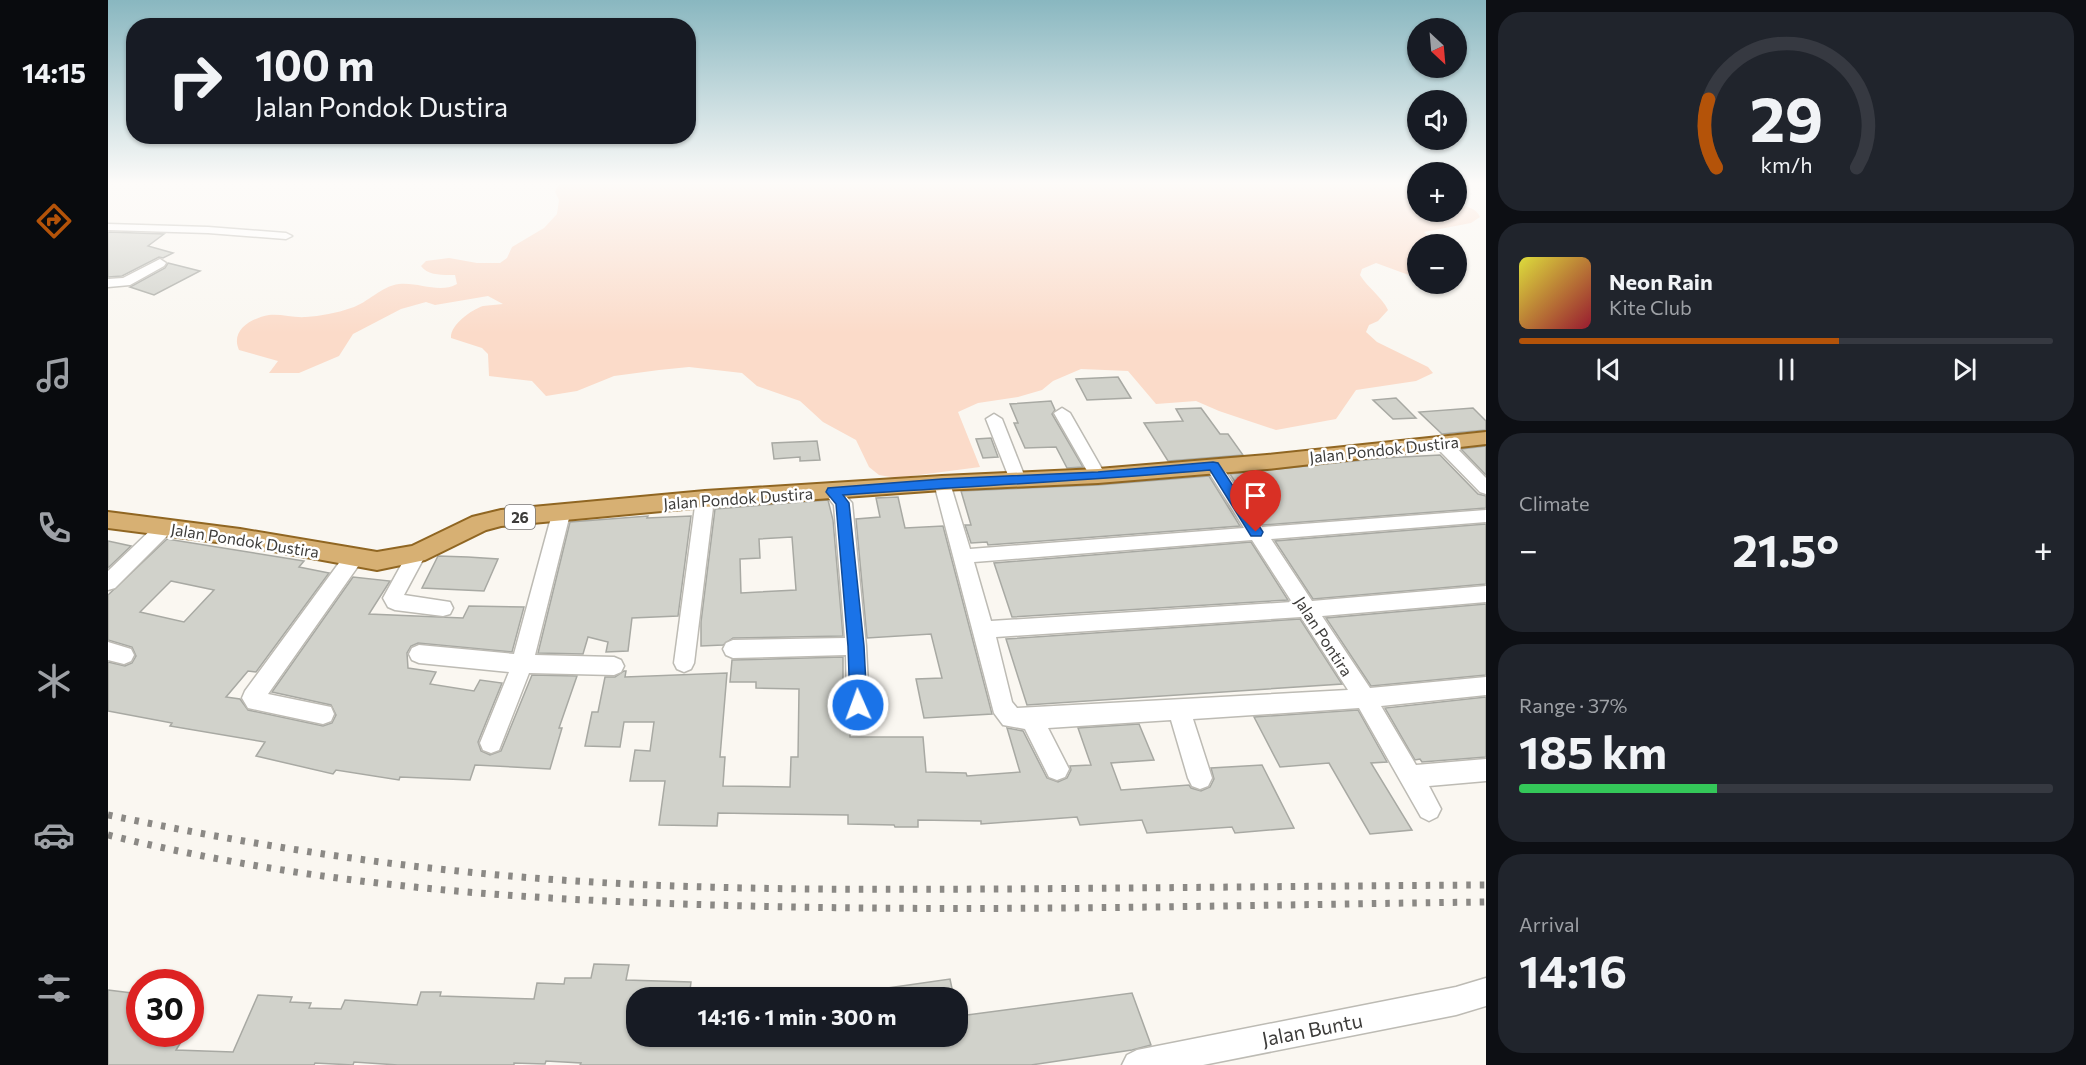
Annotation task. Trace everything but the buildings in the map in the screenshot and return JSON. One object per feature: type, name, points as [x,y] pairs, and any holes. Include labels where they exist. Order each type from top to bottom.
[{"type":"main road","name":"Jalan Pondok Dustira","points":[[108,520],[240,537],[377,561],[417,554],[480,523],[501,518],[705,499],[942,483],[1098,476],[1267,462],[1486,438]]},
{"type":"street","points":[[256,234],[286,236]]},
{"type":"street","points":[[108,283],[126,282],[160,262]]},
{"type":"street","points":[[1062,413],[1098,476]]},
{"type":"street","points":[[994,419],[1018,480]]},
{"type":"street","points":[[1441,442],[1486,488]]},
{"type":"street","name":"Jalan Pontira","points":[[1213,466],[1365,698],[1430,809]]},
{"type":"street","points":[[1467,468],[1486,467]]},
{"type":"street","points":[[942,483],[1004,710],[1011,718],[1032,720],[1365,698],[1486,686]]},
{"type":"street","points":[[833,492],[843,503],[856,646],[858,705]]},
{"type":"street","points":[[684,663],[705,499]]},
{"type":"street","points":[[491,742],[522,664],[561,514]]},
{"type":"street","points":[[963,556],[1486,516]]},
{"type":"street","points":[[108,583],[165,527]]},
{"type":"street","points":[[417,554],[393,598],[395,602],[443,608]]},
{"type":"street","points":[[323,714],[256,701],[253,698],[354,557]]},
{"type":"street","points":[[984,630],[1308,609],[1486,594]]},
{"type":"street","points":[[733,649],[856,646]]},
{"type":"street","points":[[419,654],[522,664],[614,666]]},
{"type":"street","points":[[1179,710],[1200,778]]},
{"type":"street","points":[[1032,720],[1057,769]]},
{"type":"street","points":[[1411,776],[1486,770]]},
{"type":"street","name":"Jalan Buntu","points":[[1137,1065],[1196,1051],[1456,1001],[1486,992]]},
{"type":"shaded area","points":[[534,234],[1426,234],[1407,234],[1407,274],[1376,263],[1362,269],[1360,275],[1388,310],[1378,321],[1369,325],[1366,332],[1377,342],[1428,367],[1433,373],[1416,381],[1356,390],[1336,419],[1276,430],[1196,401],[1156,404],[1128,371],[1081,369],[1053,381],[1042,390],[1018,397],[978,403],[958,412],[980,467],[896,478],[879,475],[869,467],[856,440],[823,422],[800,401],[757,386],[742,373],[689,367],[659,370],[614,376],[577,391],[546,396],[532,381],[489,376],[488,354],[482,348],[451,338],[458,323],[473,311],[483,306],[503,304],[488,296],[435,305],[426,302],[401,309],[353,334],[339,356],[299,373],[269,373],[278,361],[239,350],[237,343],[240,331],[256,319],[269,315],[306,317],[346,310],[392,285],[407,284],[443,288],[457,284],[455,275],[428,272],[421,266],[426,261],[449,258],[477,263],[500,263],[507,258],[512,247]]},
{"type":"railway","points":[[108,815],[239,840],[370,861],[591,882],[725,888],[858,889],[1486,885]]},
{"type":"railway","points":[[108,835],[184,852],[334,878],[560,899],[714,905],[907,908],[1486,902]]},
{"type":"route","points":[[858,705],[856,646],[843,503],[833,492],[942,483],[1098,476],[1213,466],[1256,532]]}]
